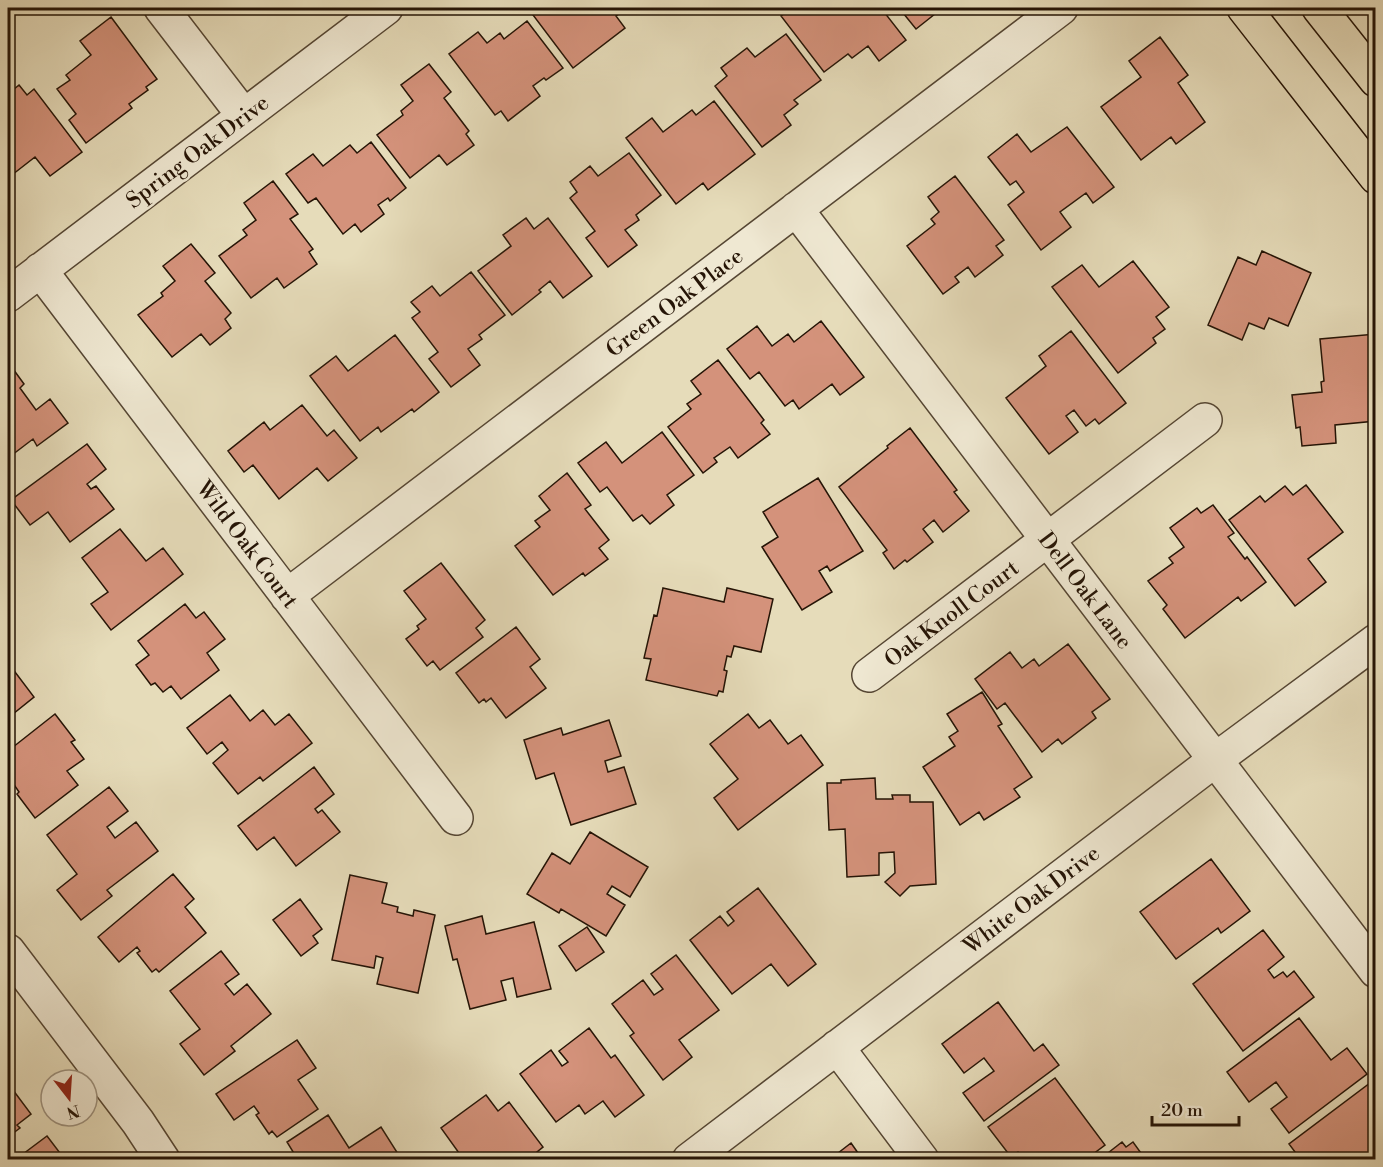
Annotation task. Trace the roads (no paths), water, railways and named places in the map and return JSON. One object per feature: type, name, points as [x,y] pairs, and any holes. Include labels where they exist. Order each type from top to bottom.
[{"type":"main road","points":[[1244,8],[1376,177]]},
{"type":"main road","points":[[1319,8],[1376,80]]},
{"type":"street","points":[[161,8],[244,116]]},
{"type":"street","name":"Spring Oak Drive","points":[[8,295],[386,8]]},
{"type":"street","name":"Green Oak Place","points":[[287,596],[1061,8]]},
{"type":"street","name":"Dell Oak Lane","points":[[796,209],[1376,971]]},
{"type":"street","name":"Wild Oak Court","points":[[40,270],[456,818]]},
{"type":"street","name":"Oak Knoll Court","points":[[869,675],[1205,420]]},
{"type":"street","name":"White Oak Drive","points":[[689,1160],[1215,760],[1376,641]]},
{"type":"street","points":[[8,951],[138,1122],[163,1160]]},
{"type":"street","points":[[837,1047],[922,1160]]}]
